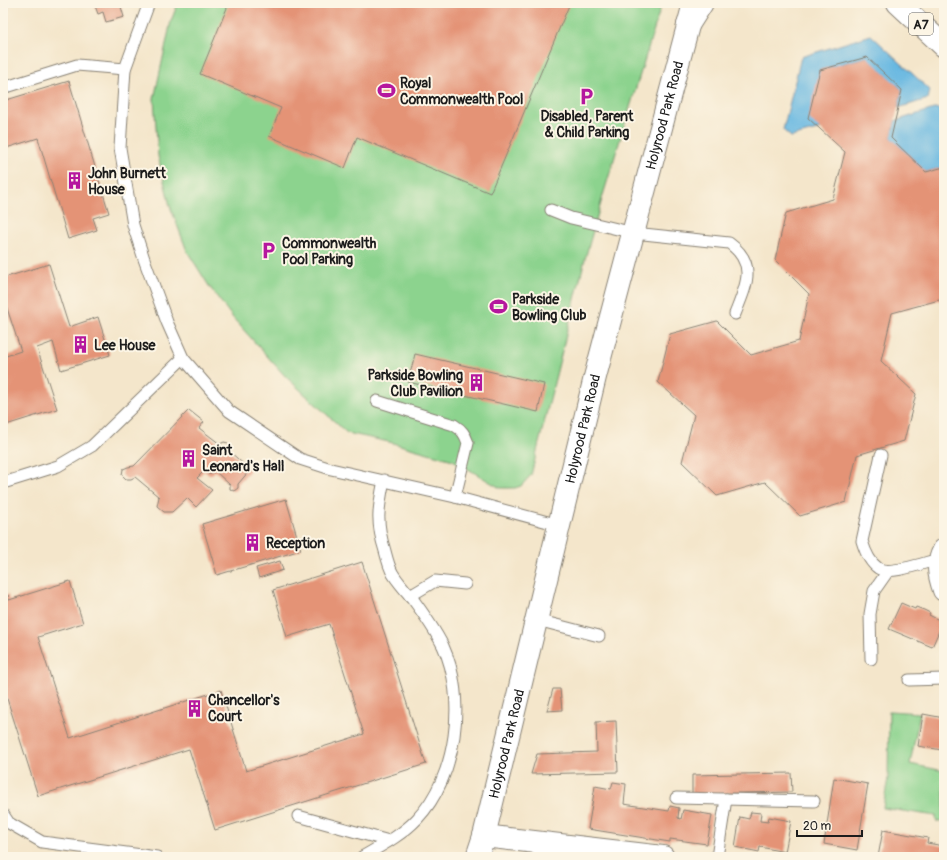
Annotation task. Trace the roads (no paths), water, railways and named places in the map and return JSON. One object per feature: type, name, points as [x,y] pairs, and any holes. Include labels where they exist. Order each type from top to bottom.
[{"type":"street","name":"Holyrood Park Road","points":[[477,857],[484,836],[595,377],[694,3]]},
{"type":"street","points":[[688,25],[702,3]]},
{"type":"street","name":"A7","points":[[898,3],[944,46]]},
{"type":"street","points":[[942,555],[940,572],[944,590]]},
{"type":"street","points":[[484,836],[663,857]]},
{"type":"lane","points":[[149,3],[125,69],[120,148],[133,225],[167,322],[182,358],[229,411],[300,459],[331,469],[455,497],[559,526]]},
{"type":"lane","points":[[3,88],[76,65],[125,69]]},
{"type":"lane","points":[[551,210],[570,218],[634,233],[729,243],[738,249],[745,260],[747,268],[747,282],[735,314]]},
{"type":"lane","points":[[3,483],[58,466],[92,446],[182,358]]},
{"type":"lane","points":[[377,401],[454,425],[461,429],[468,442],[455,497]]},
{"type":"lane","points":[[881,455],[862,541],[866,553],[872,563],[879,569],[888,571],[905,568],[942,555]]},
{"type":"lane","points":[[362,857],[389,841],[418,819],[439,786],[447,766],[453,745],[455,723],[455,692],[449,662],[444,648],[431,624],[391,570],[378,519],[379,502],[384,480]]},
{"type":"lane","points":[[871,659],[870,614],[874,591],[888,571]]},
{"type":"lane","points":[[410,596],[435,581],[465,584]]},
{"type":"lane","points":[[537,620],[599,636]]},
{"type":"lane","points":[[909,680],[944,679]]},
{"type":"lane","points":[[676,798],[814,801]]},
{"type":"lane","points":[[717,857],[726,799]]},
{"type":"lane","points":[[3,814],[10,823],[42,842],[157,857]]},
{"type":"lane","points":[[298,816],[389,841]]},
{"type":"water","points":[[871,35],[930,90],[928,99],[898,108],[902,90],[866,57],[820,70],[821,129],[791,137],[783,130],[801,57]]},
{"type":"water","points":[[937,108],[944,115],[944,167],[926,172],[891,138],[895,121]]},
{"type":"place","name":"Royal Commonwealth Pool","points":[[387,91]]},
{"type":"place","name":"Disabled, Parent & Child Parking","points":[[587,96]]},
{"type":"place","name":"John Burnett House","points":[[75,181]]},
{"type":"place","name":"Commonwealth Pool Parking","points":[[269,251]]},
{"type":"place","name":"Parkside Bowling Club","points":[[499,307]]},
{"type":"place","name":"Lee House","points":[[81,345]]},
{"type":"place","name":"Parkside Bowling Club Pavilion","points":[[476,383]]},
{"type":"place","name":"Saint Leonard's Hall","points":[[189,458]]},
{"type":"place","name":"Reception","points":[[253,543]]},
{"type":"place","name":"Chancellor's Court","points":[[195,708]]}]
